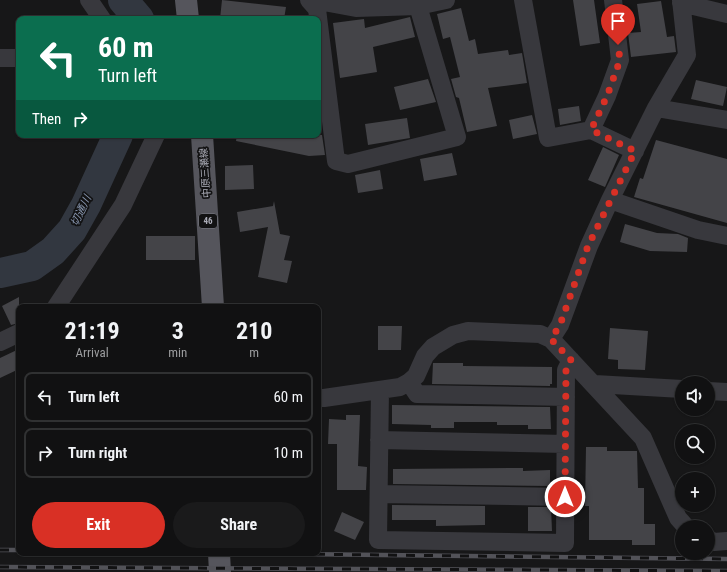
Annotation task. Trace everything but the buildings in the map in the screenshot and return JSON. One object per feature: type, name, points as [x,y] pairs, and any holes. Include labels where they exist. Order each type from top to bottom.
[{"type":"main road","points":[[186,0],[188,16]]},
{"type":"main road","name":"中原三瀬線","points":[[202,138],[213,304]]},
{"type":"main road","points":[[219,556],[220,572]]},
{"type":"street","points":[[89,0],[100,16]]},
{"type":"street","points":[[309,0],[317,9],[318,16]]},
{"type":"street","points":[[313,0],[356,8],[418,6],[446,0]]},
{"type":"street","points":[[523,0],[548,138],[591,130],[635,151]]},
{"type":"street","points":[[591,130],[607,96],[620,60],[613,0]]},
{"type":"street","points":[[551,339],[560,325],[588,246],[610,200],[656,108],[687,55],[681,1],[727,14]]},
{"type":"street","points":[[321,41],[336,161],[348,164],[457,136],[418,6]]},
{"type":"street","points":[[0,58],[16,58]]},
{"type":"street","points":[[656,108],[727,120]]},
{"type":"street","points":[[58,304],[123,205],[155,138]]},
{"type":"street","points":[[610,200],[698,230],[727,236]]},
{"type":"street","points":[[321,398],[400,387],[416,376],[425,356],[432,347],[453,335],[468,331],[540,334],[551,339],[595,384],[643,438],[680,520]]},
{"type":"street","points":[[0,342],[16,334]]},
{"type":"street","points":[[380,390],[378,540],[565,543],[566,370],[571,360]]},
{"type":"street","points":[[409,382],[417,394],[566,396]]},
{"type":"street","points":[[595,384],[675,389]]},
{"type":"street","points":[[715,391],[727,392]]},
{"type":"street","points":[[379,440],[565,444]]},
{"type":"street","points":[[379,494],[565,497]]},
{"type":"street","points":[[715,542],[727,541]]},
{"type":"waterway","name":"切通川","points":[[123,0],[136,16]]},
{"type":"waterway","name":"切通川","points":[[0,273],[32,266],[53,251],[72,230],[86,205],[117,138]]},
{"type":"railway","points":[[0,550],[16,550]]},
{"type":"railway","points":[[321,554],[727,559]]},
{"type":"railway","points":[[0,567],[727,571]]},
{"type":"route","points":[[565,497],[566,370],[571,360],[551,339],[560,325],[588,246],[635,151],[591,130],[607,96],[620,60],[618,45]]}]
